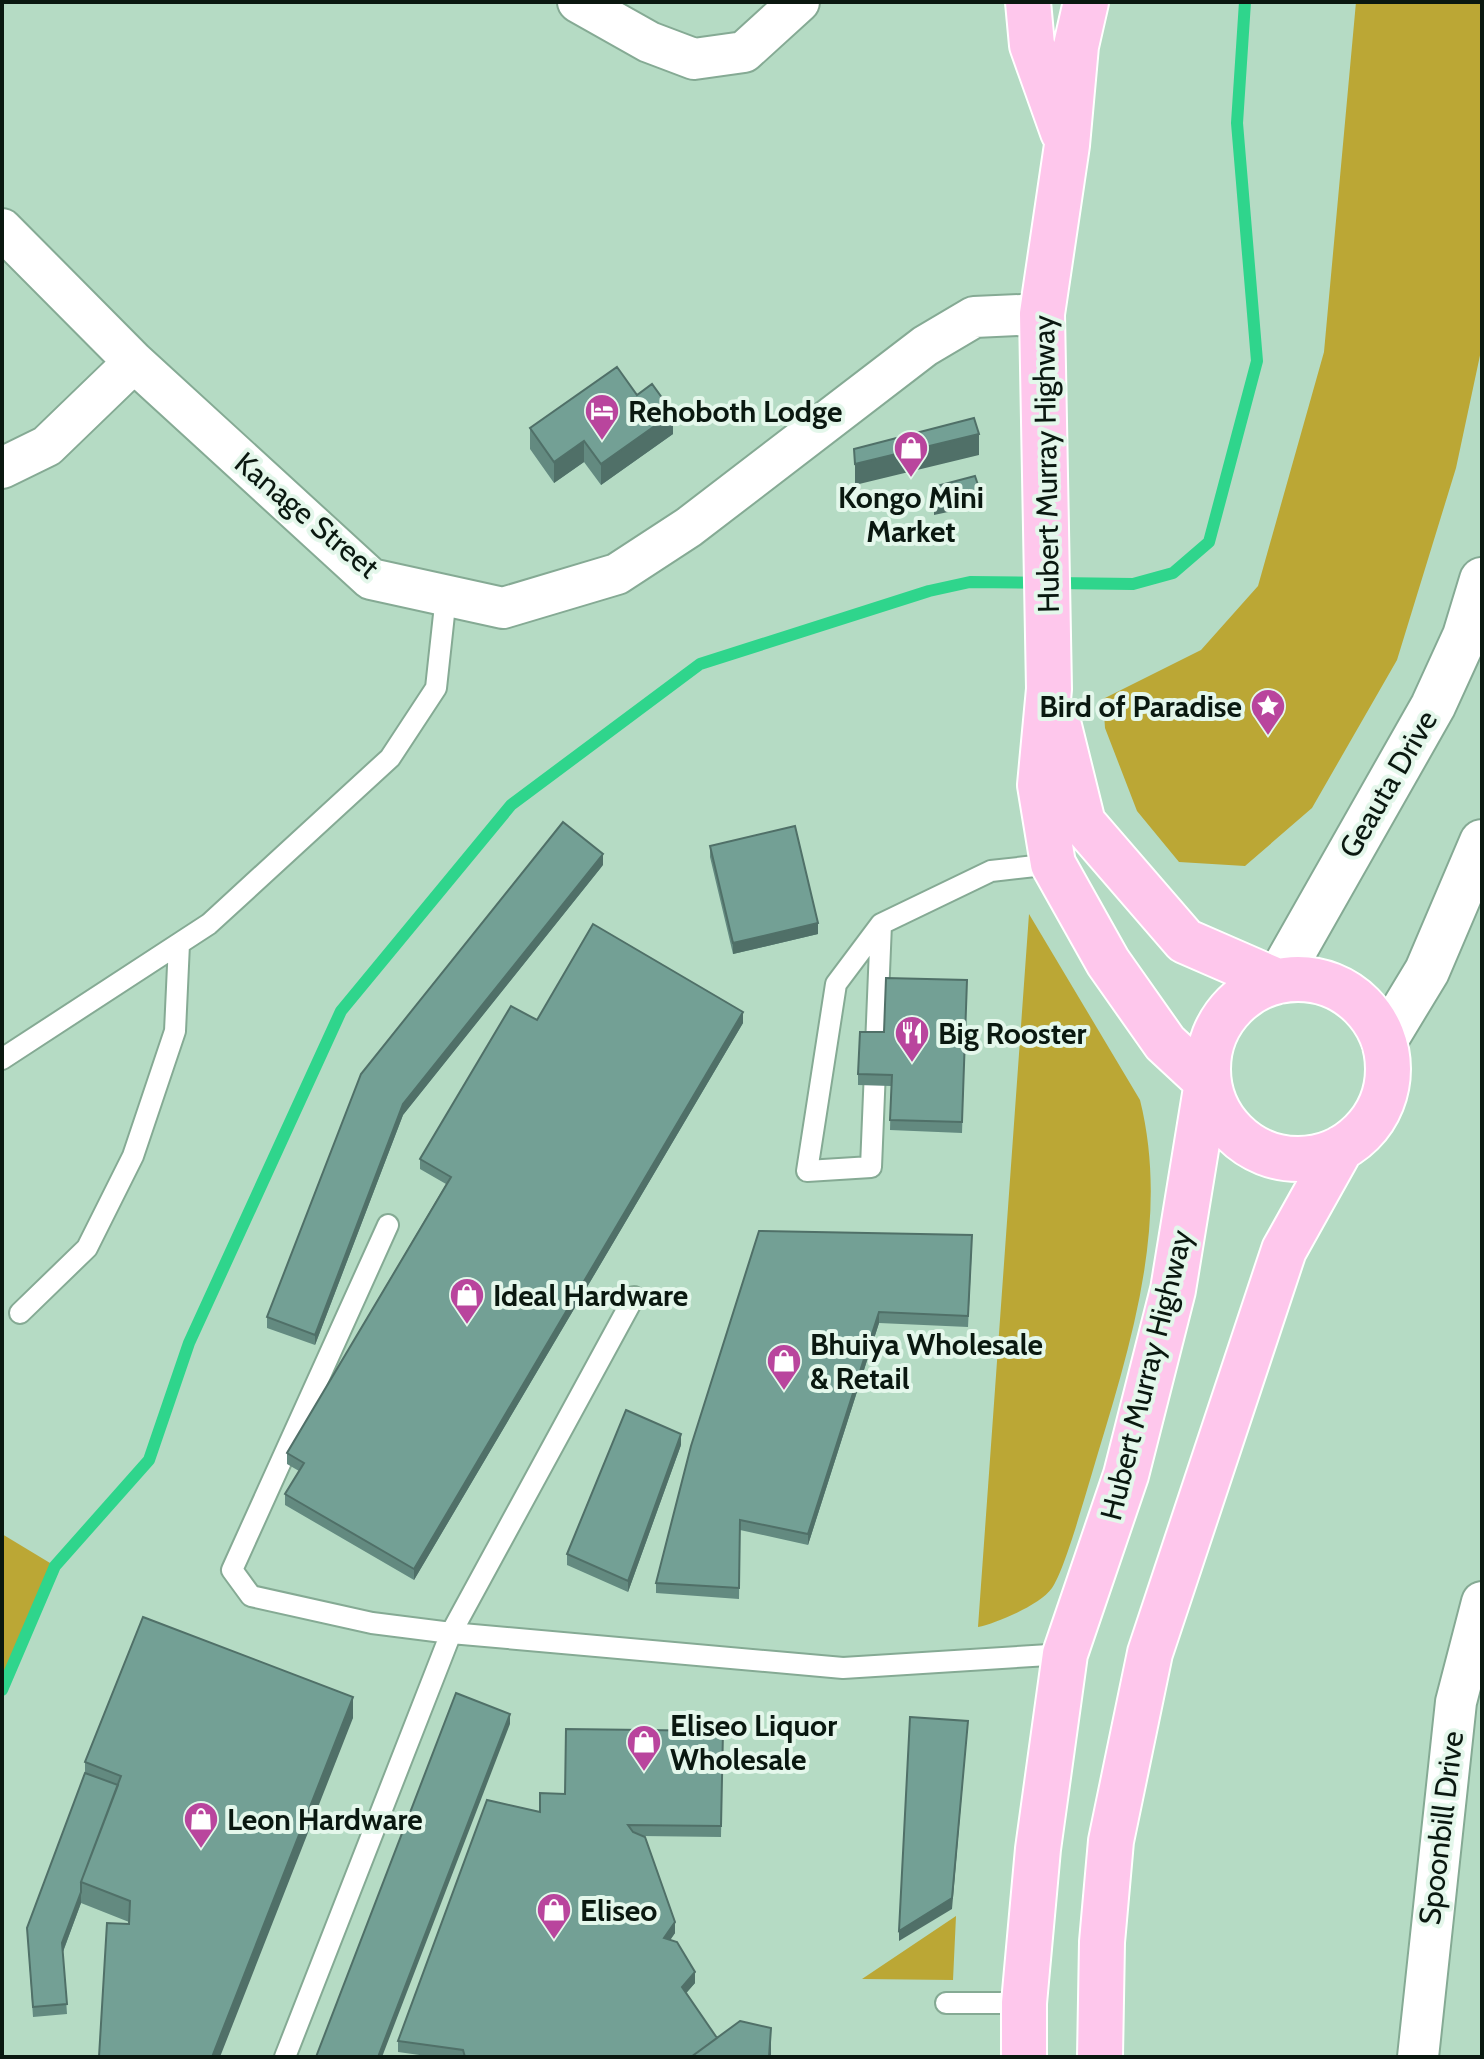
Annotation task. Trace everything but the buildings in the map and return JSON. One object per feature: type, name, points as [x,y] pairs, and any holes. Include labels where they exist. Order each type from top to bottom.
[{"type":"highway","name":"Hubert Murray Highway","points":[[1028,2],[1032,45],[1067,145]]},
{"type":"highway","name":"Hubert Murray Highway","points":[[1024,2057],[1024,2003],[1038,1849],[1065,1654],[1126,1475],[1173,1290],[1207,1082],[1165,1043],[1108,962],[1053,864],[1040,785],[1049,689],[1041,332],[1067,145],[1076,46],[1086,2]]},
{"type":"highway","name":"Hubert Murray Highway","points":[[1049,689],[1083,823],[1185,941],[1277,981]]},
{"type":"highway","points":[[1301,977],[1326,983],[1351,996],[1372,1016],[1384,1042],[1388,1072],[1382,1102],[1365,1129],[1341,1148],[1314,1158],[1286,1158],[1259,1151],[1236,1135],[1220,1114],[1207,1082],[1209,1055],[1221,1022],[1245,996],[1277,981],[1301,977]]},
{"type":"highway","points":[[1100,2057],[1102,1942],[1111,1841],[1150,1653],[1284,1250],[1341,1148]]},
{"type":"main road","name":"Geauta Drive","points":[[1277,981],[1433,706],[1465,636],[1482,580]]},
{"type":"main road","points":[[1384,1042],[1427,971],[1482,842]]},
{"type":"street","points":[[578,2],[649,42],[694,59],[744,52],[799,2]]},
{"type":"street","name":"Kanage Street","points":[[2,229],[134,362],[371,579],[503,608],[617,574],[689,527],[925,346],[974,317],[1041,332]]},
{"type":"street","points":[[2,468],[47,446],[134,362]]},
{"type":"street","name":"Spoonbill Drive","points":[[1418,2057],[1456,1702],[1482,1602]]},
{"type":"lane","points":[[2,1059],[209,924],[390,758],[436,688],[446,596]]},
{"type":"lane","points":[[881,924],[871,1167],[807,1171],[836,984],[881,924],[991,871],[1053,864]]},
{"type":"lane","points":[[20,1313],[87,1248],[133,1156],[175,1031],[179,944]]},
{"type":"lane","points":[[388,1225],[232,1570],[251,1596],[372,1623],[451,1633],[843,1668],[1065,1654]]},
{"type":"lane","points":[[285,2057],[451,1633],[634,1297]]},
{"type":"lane","points":[[946,2003],[1024,2003]]},
{"type":"shaded area","points":[[1356,2],[1482,2],[1482,346],[1456,468],[1397,660],[1312,808],[1245,866],[1179,862],[1137,811],[1105,728],[1103,699],[1201,650],[1258,586],[1324,352]]},
{"type":"shaded area","points":[[1029,914],[1140,1100],[1149,1148],[1151,1196],[1148,1244],[1118,1387],[1057,1579],[1046,1594],[1028,1607],[978,1627]]},
{"type":"shaded area","points":[[2,1534],[55,1566],[2,1690]]},
{"type":"shaded area","points":[[956,1916],[953,1980],[862,1979]]},
{"type":"waterway","points":[[2,1690],[55,1566],[149,1460],[189,1343],[341,1011],[511,805],[700,664],[929,591],[970,582],[1133,584],[1173,573],[1209,542],[1257,361],[1237,123],[1245,2]]},
{"type":"place","name":"Rehoboth Lodge","points":[[602,442]]},
{"type":"place","name":"Kongo Mini Market","points":[[911,479]]},
{"type":"place","name":"Bird of Paradise","points":[[1268,737]]},
{"type":"place","name":"Big Rooster","points":[[912,1064]]},
{"type":"place","name":"Ideal Hardware","points":[[467,1326]]},
{"type":"place","name":"Bhuiya Wholesale & Retail","points":[[784,1392]]},
{"type":"place","name":"Eliseo Liquor Wholesale","points":[[644,1773]]},
{"type":"place","name":"Leon Hardware","points":[[201,1850]]},
{"type":"place","name":"Eliseo","points":[[554,1941]]}]
